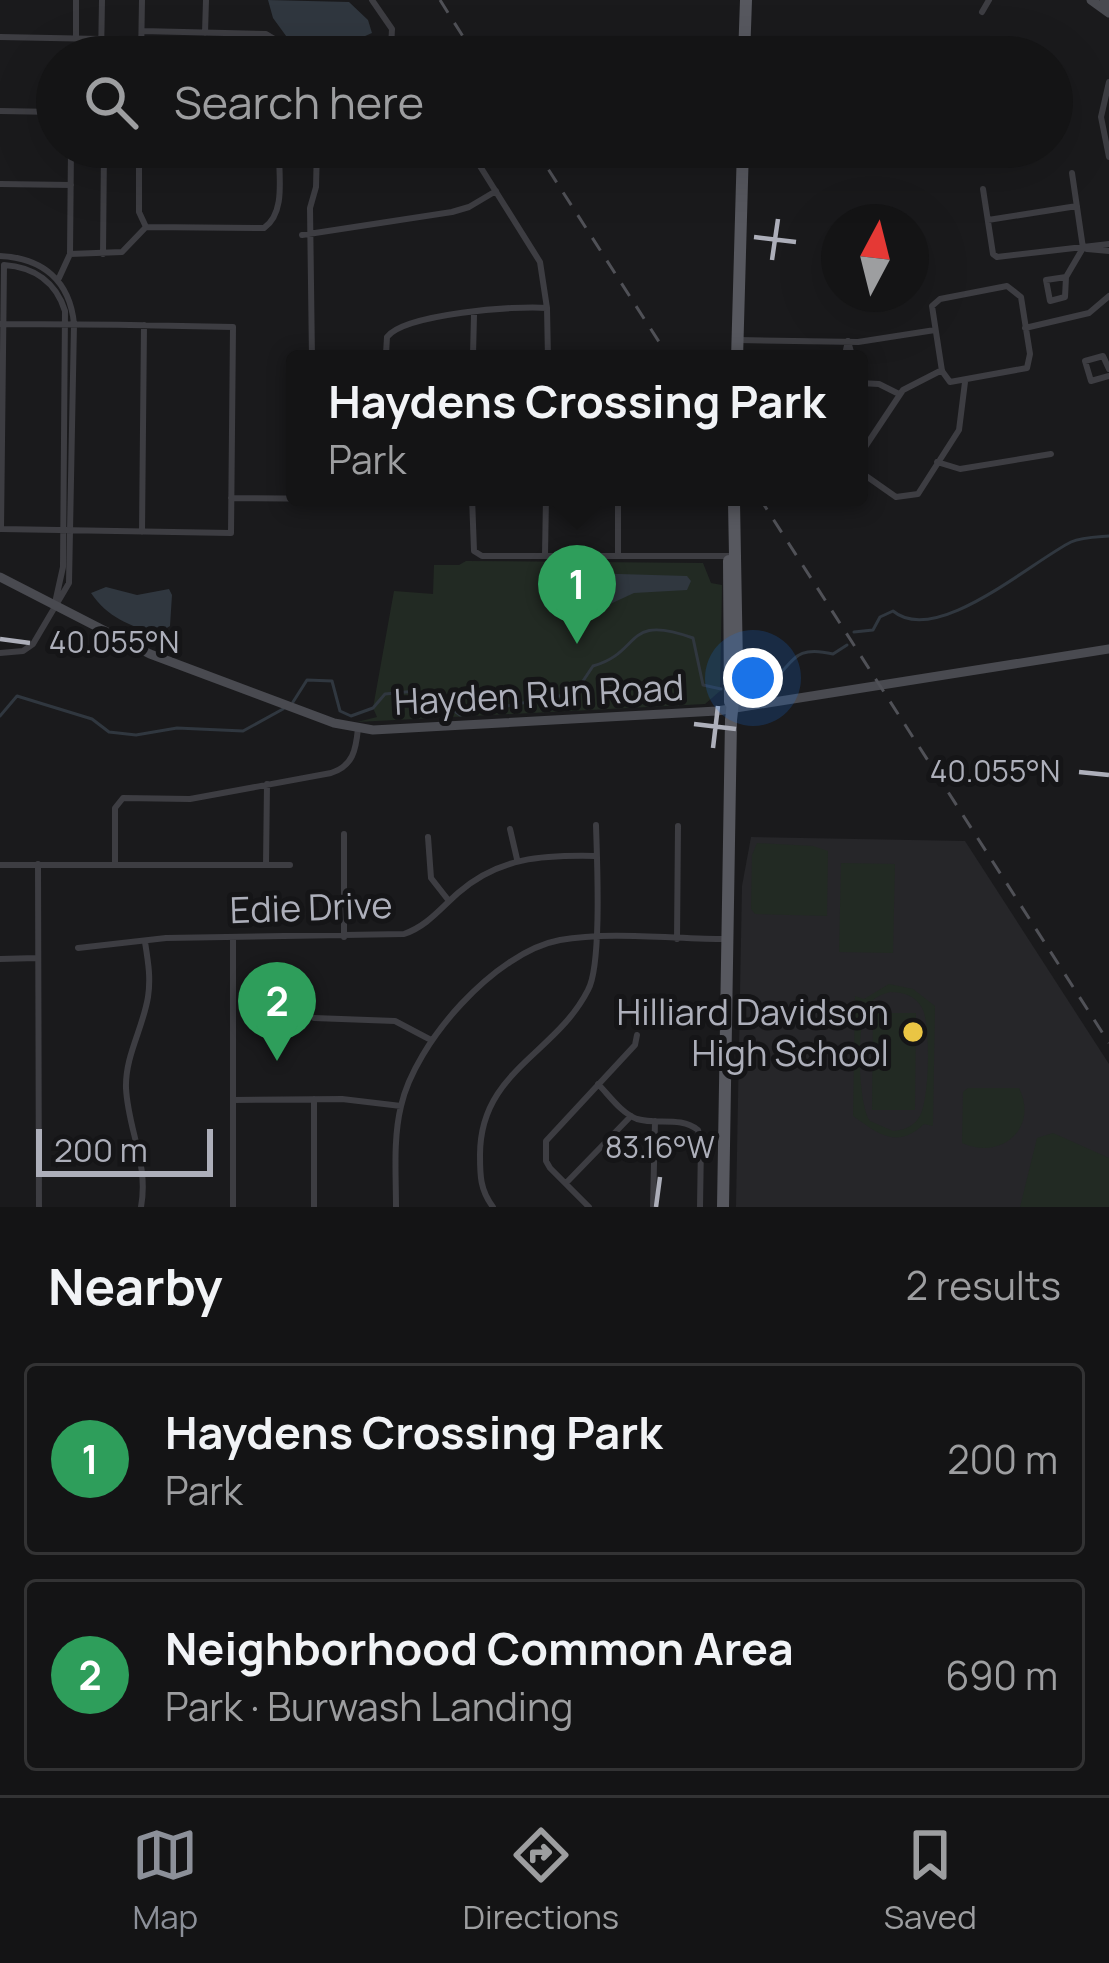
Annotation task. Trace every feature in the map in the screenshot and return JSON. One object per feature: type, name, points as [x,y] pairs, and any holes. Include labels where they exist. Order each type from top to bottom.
[{"type":"main road","points":[[745,36],[746,0]]},
{"type":"main road","points":[[1091,0],[1109,14]]},
{"type":"main road","points":[[737,350],[742,168]]},
{"type":"main road","points":[[731,709],[727,686],[734,506]]},
{"type":"main road","points":[[724,1207],[731,709],[737,665],[735,506]]},
{"type":"main road","name":"Hayden Run Road","points":[[0,577],[150,654],[358,728],[389,731],[731,709],[1109,649]]},
{"type":"street","points":[[76,0],[76,36]]},
{"type":"street","points":[[101,36],[102,0]]},
{"type":"street","points":[[142,0],[142,36]]},
{"type":"street","points":[[205,33],[206,0]]},
{"type":"street","points":[[372,0],[392,29],[392,36]]},
{"type":"street","points":[[982,12],[989,0]]},
{"type":"street","points":[[142,31],[269,36]]},
{"type":"street","points":[[0,37],[36,37]]},
{"type":"street","points":[[1109,82],[1101,117],[1109,157]]},
{"type":"street","points":[[0,111],[36,112]]},
{"type":"street","points":[[55,282],[70,254],[71,168]]},
{"type":"street","points":[[103,254],[104,168]]},
{"type":"street","points":[[139,168],[139,212],[146,227]]},
{"type":"street","points":[[70,254],[122,252],[146,227],[257,230],[271,224],[278,206],[278,168]]},
{"type":"street","points":[[312,350],[306,234],[314,168]]},
{"type":"street","points":[[481,168],[539,262],[548,308],[548,350]]},
{"type":"street","points":[[1066,277],[1046,280],[1050,301],[1065,297],[1066,277],[1083,248],[1072,173]]},
{"type":"street","points":[[0,184],[71,185]]},
{"type":"street","points":[[982,189],[993,254],[1001,258],[1109,247]]},
{"type":"street","points":[[306,234],[452,212],[496,191]]},
{"type":"street","points":[[988,220],[1077,206]]},
{"type":"street","points":[[0,653],[22,651],[32,644],[69,583],[68,531],[70,324],[71,302],[26,259],[1,262],[0,429],[1,529],[68,531],[142,532],[231,532],[233,327],[70,324],[1,324]]},
{"type":"street","points":[[1007,286],[1021,297],[1030,354],[1027,368],[950,382],[942,370],[935,330],[931,310],[937,300],[1007,286]]},
{"type":"street","points":[[1025,328],[1076,318],[1109,297]]},
{"type":"street","points":[[386,350],[387,337],[396,327],[512,307],[548,308]]},
{"type":"street","points":[[473,350],[474,313]]},
{"type":"street","points":[[142,532],[144,325]]},
{"type":"street","points":[[738,340],[884,340],[935,330]]},
{"type":"street","points":[[848,341],[848,350]]},
{"type":"street","points":[[868,441],[899,394],[916,380],[942,370]]},
{"type":"street","points":[[868,478],[896,497],[915,496],[959,430],[965,382]]},
{"type":"street","points":[[868,383],[899,394]]},
{"type":"street","points":[[937,462],[960,469],[1051,454]]},
{"type":"street","points":[[231,498],[286,498]]},
{"type":"street","points":[[472,506],[474,551],[482,556],[730,556]]},
{"type":"street","points":[[545,556],[546,506]]},
{"type":"street","points":[[618,506],[618,556]]},
{"type":"street","points":[[115,863],[115,808],[123,798],[190,799],[342,770],[352,759],[358,728]]},
{"type":"street","points":[[266,865],[267,784]]},
{"type":"street","points":[[493,1207],[480,1180],[483,1118],[493,1097],[589,990],[595,938],[596,825]]},
{"type":"street","points":[[676,938],[678,826]]},
{"type":"street","points":[[510,830],[518,860]]},
{"type":"street","points":[[344,834],[344,937]]},
{"type":"street","points":[[428,837],[431,878],[449,902]]},
{"type":"street","name":"Edie Drive","points":[[78,949],[233,938],[392,936],[415,930],[480,876],[518,860],[595,856]]},
{"type":"street","points":[[38,864],[39,1207]]},
{"type":"street","points":[[0,865],[290,865]]},
{"type":"street","points":[[233,938],[233,1207]]},
{"type":"street","points":[[396,1207],[401,1106],[410,1079],[431,1040],[511,960],[557,940],[727,939]]},
{"type":"street","points":[[141,1207],[142,1158],[126,1093],[127,1071],[148,1002],[145,942]]},
{"type":"street","points":[[0,959],[37,958]]},
{"type":"street","points":[[314,1018],[380,1018],[410,1026],[431,1040]]},
{"type":"street","points":[[589,1207],[546,1161],[546,1142],[634,1046],[637,1035]]},
{"type":"street","points":[[598,1084],[631,1115],[692,1124],[701,1144],[700,1207]]},
{"type":"street","points":[[233,1100],[365,1100],[401,1106]]},
{"type":"street","points":[[314,1100],[314,1207]]},
{"type":"street","points":[[567,1182],[631,1115]]},
{"type":"street","points":[[653,1207],[655,1121]]},
{"type":"street","points":[[701,1144],[724,1143]]},
{"type":"shaded area","points":[[268,0],[349,2],[368,20],[372,33],[286,36],[273,18]]},
{"type":"shaded area","points":[[466,561],[703,563],[711,583],[722,585],[720,691],[705,704],[357,722],[377,717],[373,708],[394,591],[433,594],[434,565]]},
{"type":"shaded area","points":[[574,576],[687,576],[691,581],[687,590],[634,593],[592,609],[583,606]]},
{"type":"shaded area","points":[[106,587],[137,595],[169,589],[170,626],[157,634],[120,620],[91,593]]},
{"type":"shaded area","name":"Hilliard Davidson High School","points":[[751,837],[965,841],[1109,1064],[1109,1207],[736,1207],[742,886]]},
{"type":"shaded area","points":[[757,843],[828,851],[827,916],[755,914],[751,909],[752,855]]},
{"type":"shaded area","points":[[841,863],[895,864],[893,953],[839,952]]},
{"type":"shaded area","points":[[889,984],[913,989],[935,1006],[933,1126],[924,1124],[905,1136],[887,1136],[853,1116],[855,996],[864,999]],"holes":[[[890,992],[912,997],[922,1008],[928,1064],[918,1119],[893,1131],[870,1121],[866,1112],[860,1047],[869,1005]]]},
{"type":"shaded area","points":[[873,1013],[916,1013],[915,1110],[872,1110]]},
{"type":"shaded area","points":[[968,1088],[1019,1088],[1024,1116],[1013,1137],[990,1148],[962,1143],[963,1092]]},
{"type":"shaded area","points":[[1053,1133],[1109,1158],[1109,1207],[1020,1207],[1037,1138]]},
{"type":"waterway","points":[[854,632],[873,630],[880,617],[893,611],[911,619],[958,610],[1071,542],[1109,536]]},
{"type":"waterway","points":[[293,702],[307,680],[332,681],[340,711],[351,716],[373,708],[385,694],[416,691],[460,715],[575,693],[593,666],[609,660],[644,632],[655,630],[693,638],[703,685],[721,689]]},
{"type":"waterway","points":[[749,689],[766,687],[801,654],[833,654],[847,645]]},
{"type":"waterway","points":[[0,716],[17,696],[92,719],[109,732],[136,735],[177,728],[243,731],[283,709]]},
{"type":"railway","points":[[440,0],[463,36]]},
{"type":"railway","points":[[547,168],[664,350]]},
{"type":"railway","points":[[765,506],[1109,1043]]},
{"type":"place","name":"Haydens Crossing Park","points":[[577,644]]},
{"type":"place","name":"Hilliard Davidson High School","points":[[913,1032]]},
{"type":"place","name":"Neighborhood Common Area","points":[[277,1061]]}]
